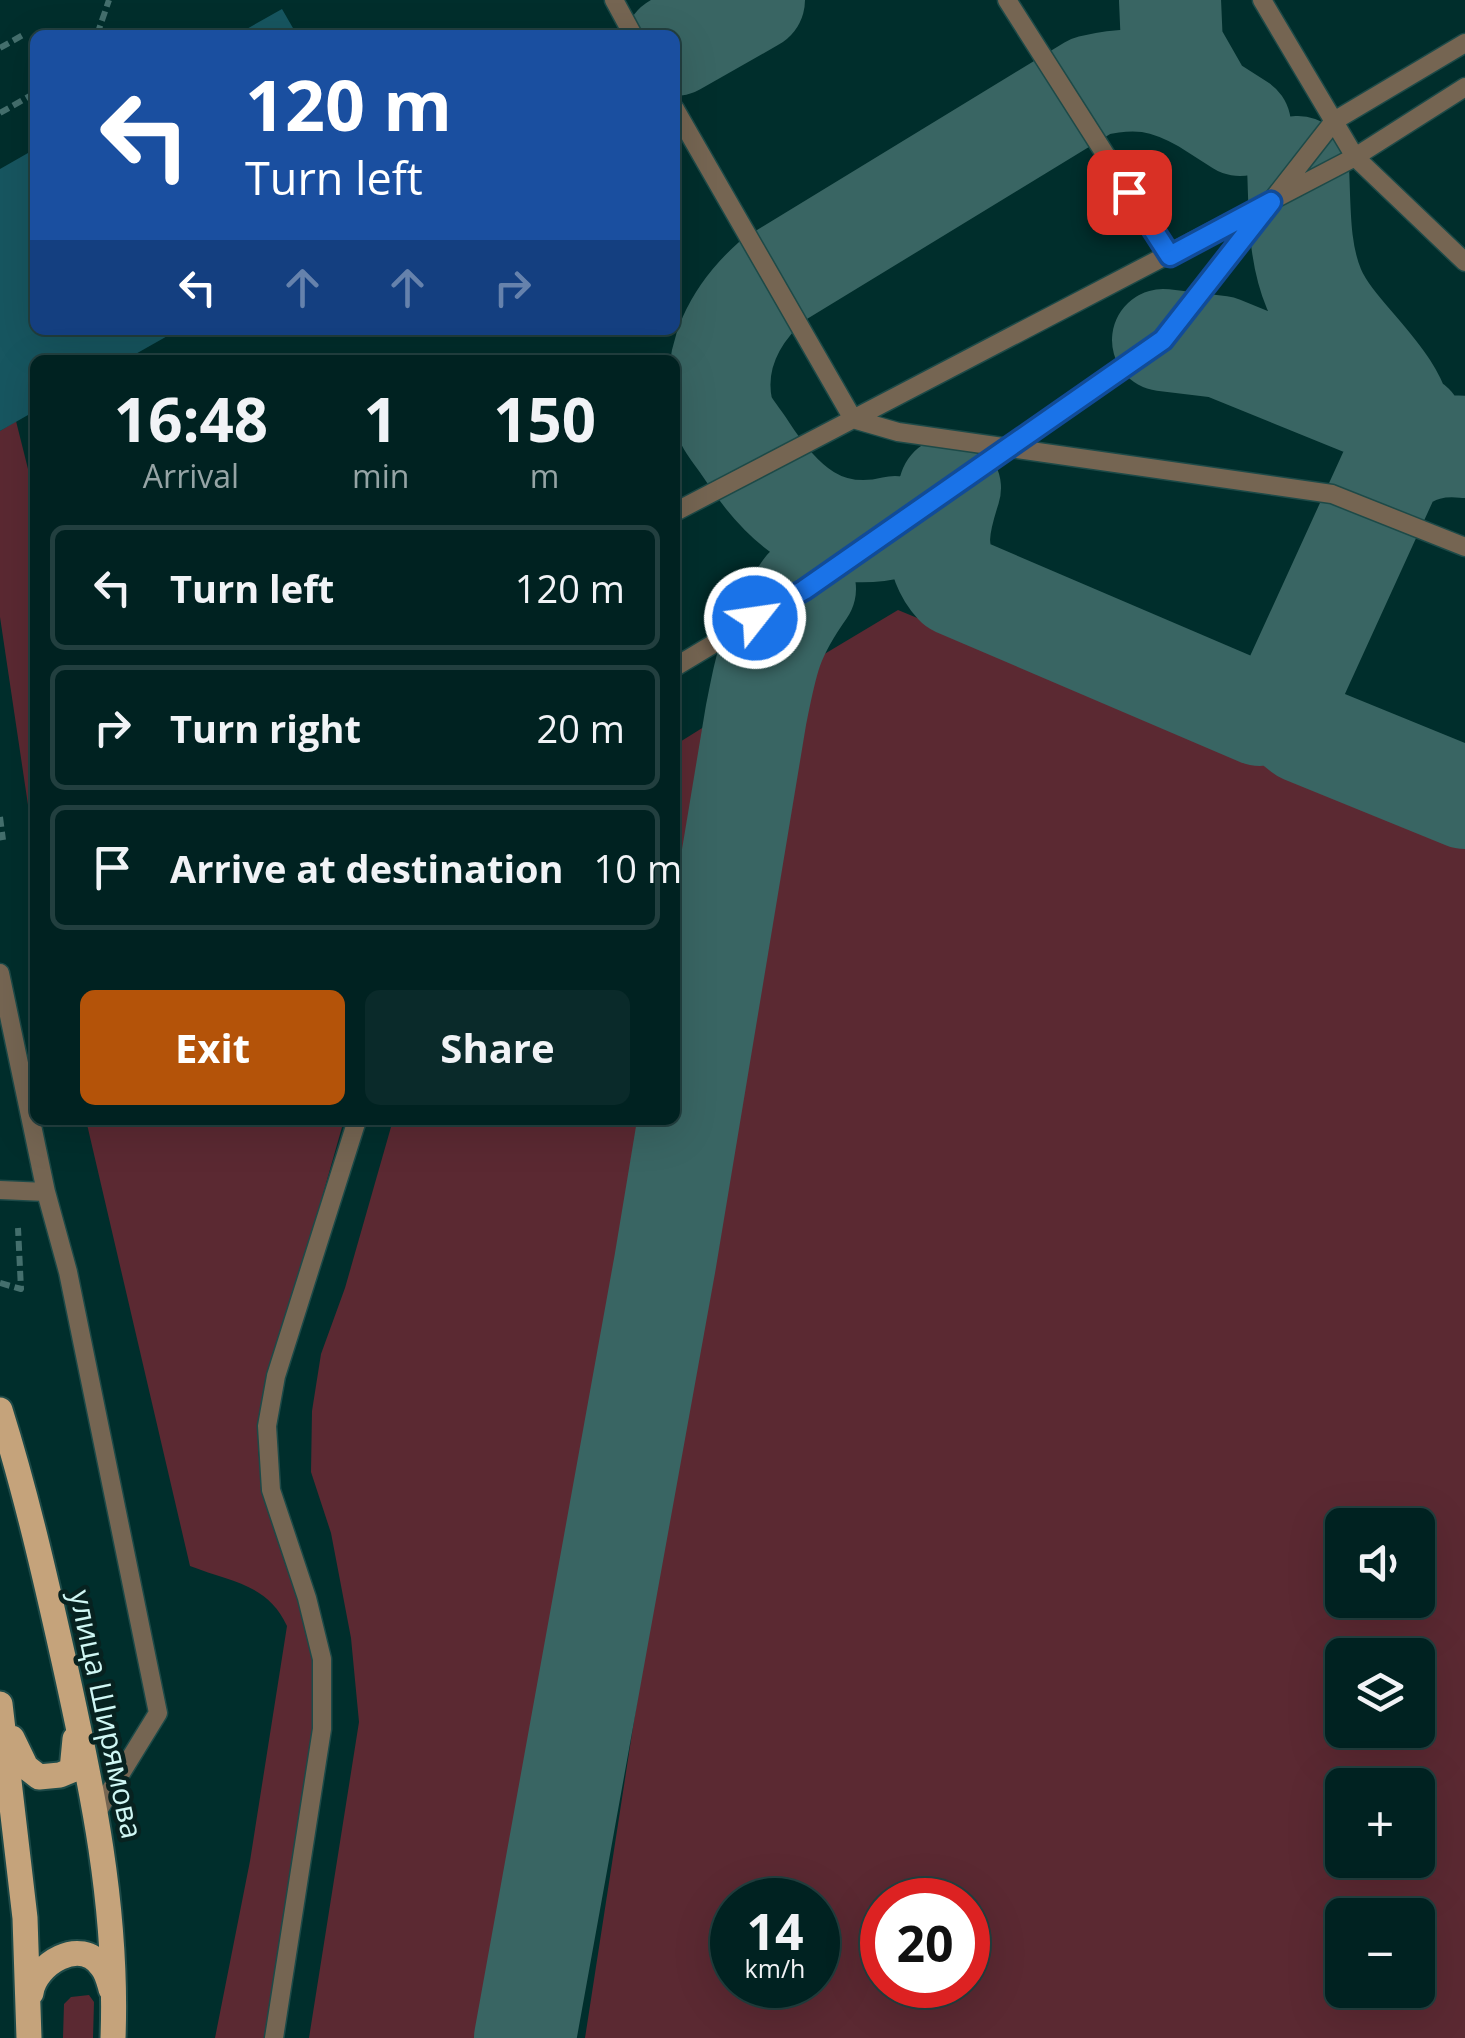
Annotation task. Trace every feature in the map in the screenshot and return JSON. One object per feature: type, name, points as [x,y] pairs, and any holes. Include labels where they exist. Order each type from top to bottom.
[{"type":"main road","name":"улица Ширямова","points":[[0,1410],[26,1493],[96,1814],[112,1919],[112,2038]]},
{"type":"main road","points":[[0,1706],[16,1748],[31,1772],[51,1777],[72,1770],[76,1750],[66,1671]]},
{"type":"main road","points":[[0,1706],[25,1918],[29,2026]]},
{"type":"main road","points":[[29,2026],[32,1986],[37,1974],[47,1964],[72,1954],[85,1954],[102,1967],[114,1999]]},
{"type":"lane","points":[[614,0],[630,30]]},
{"type":"lane","points":[[1007,0],[1170,256]]},
{"type":"lane","points":[[1262,0],[1355,158],[1465,262]]},
{"type":"lane","points":[[680,664],[804,590],[1163,340],[1334,121],[1465,43]]},
{"type":"lane","points":[[680,509],[1355,158],[1465,87]]},
{"type":"lane","points":[[680,117],[853,419],[898,432],[1332,494],[1465,547]]},
{"type":"lane","points":[[0,973],[30,1116]]},
{"type":"lane","points":[[32,1125],[68,1272],[158,1712],[96,1814]]},
{"type":"lane","points":[[274,2038],[322,1730],[322,1659],[271,1490],[267,1426],[276,1376],[355,1125]]},
{"type":"lane","points":[[0,1190],[46,1192]]},
{"type":"path","points":[[99,30],[108,0]]},
{"type":"path","points":[[0,48],[23,35]]},
{"type":"path","points":[[0,113],[30,95]]},
{"type":"path","points":[[0,817],[3,840],[0,829]]},
{"type":"path","points":[[0,1283],[21,1289],[18,1228]]},
{"type":"shaded area","points":[[16,421],[30,477],[30,818],[0,617],[0,431]]},
{"type":"shaded area","points":[[898,610],[1465,845],[1465,2038],[585,2038],[796,671]]},
{"type":"shaded area","points":[[707,725],[680,886],[680,742]]},
{"type":"shaded area","points":[[87,1125],[343,1125],[268,1388],[258,1452],[318,1685],[317,1728],[266,2038],[215,2038],[250,1861],[287,1626],[270,1601],[259,1593],[190,1566]]},
{"type":"shaded area","points":[[392,1125],[640,1125],[487,2038],[309,2038],[359,1722],[351,1638],[331,1533],[311,1472],[312,1411],[321,1354],[345,1288]]},
{"type":"shaded area","points":[[89,1995],[94,2002],[93,2038],[63,2038],[64,2004],[71,1997]]},
{"type":"building","points":[[282,9],[294,30],[245,30]]},
{"type":"building","points":[[30,152],[30,335],[169,335],[134,355],[30,355],[30,414],[0,431],[0,169]]},
{"type":"taxiway","points":[[680,42],[754,0]]},
{"type":"taxiway","points":[[1170,0],[1172,46],[1204,102],[1240,125]]},
{"type":"taxiway","points":[[895,527],[847,530],[807,515],[774,486],[725,419],[720,372],[729,337],[748,307],[773,280],[1091,86],[1136,80],[1176,89],[1204,102]]},
{"type":"taxiway","points":[[1298,167],[1302,245],[1314,289],[1323,307],[1379,376],[1399,412],[1403,436],[1392,468]]},
{"type":"taxiway","points":[[1163,340],[1221,347],[1413,425]]},
{"type":"taxiway","points":[[1465,447],[1426,450],[1392,468],[1287,698],[1293,724],[1303,732],[1465,798]]},
{"type":"taxiway","points":[[950,488],[939,538],[943,562],[956,585],[1260,715],[1272,712],[1287,698]]},
{"type":"taxiway","points":[[525,2038],[665,1263],[756,715],[772,649],[805,589]]},
{"type":"route","points":[[755,618],[804,590],[1163,340],[1271,202],[1170,256],[1129,192]]}]
